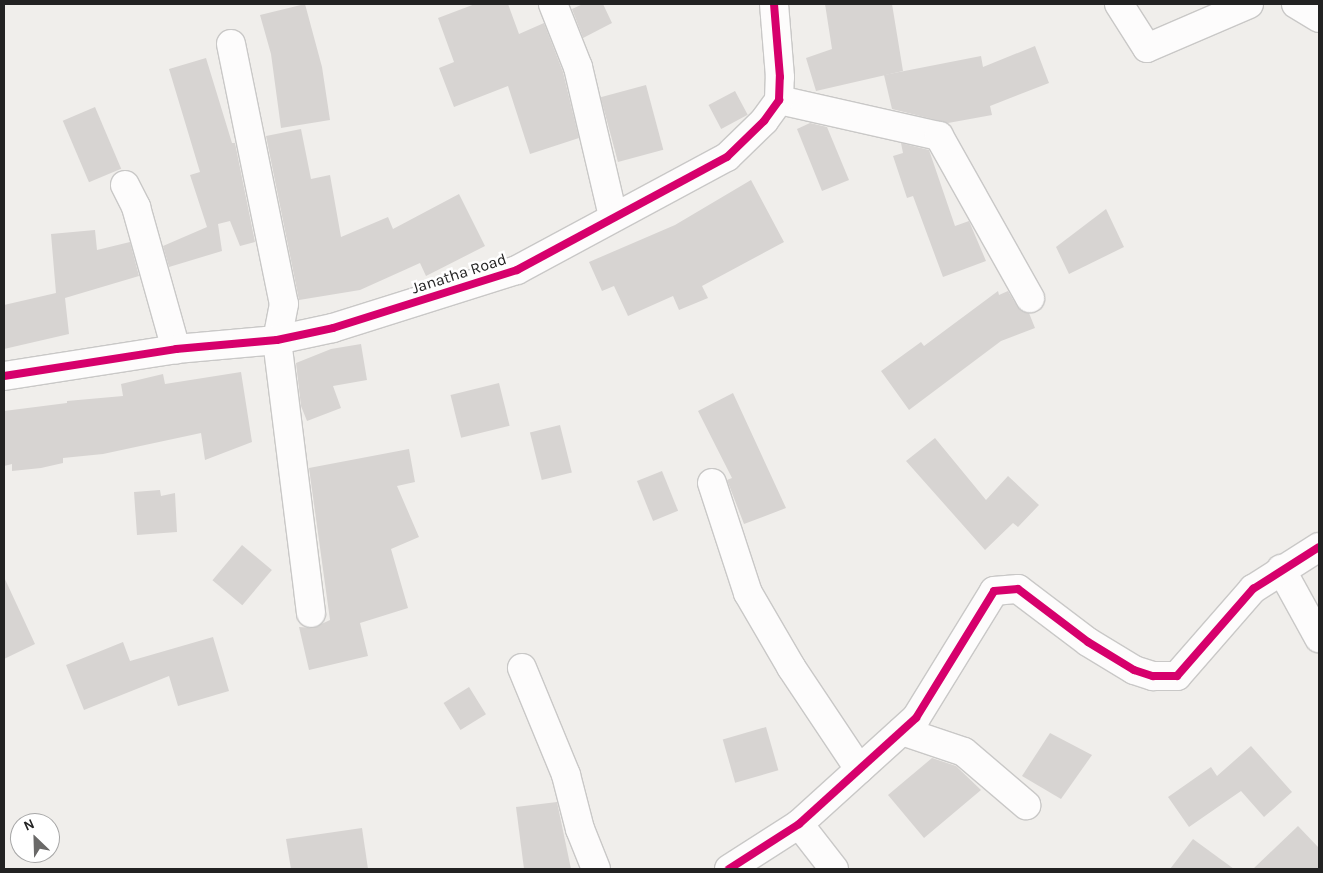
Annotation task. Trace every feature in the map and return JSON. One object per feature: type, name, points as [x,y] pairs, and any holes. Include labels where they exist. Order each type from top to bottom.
[{"type":"street","points":[[553,4],[578,68],[613,216]]},
{"type":"street","points":[[774,4],[780,77],[779,100],[939,136],[1030,298]]},
{"type":"street","points":[[1119,4],[1146,48],[1249,4]]},
{"type":"street","points":[[1296,4],[1319,18]]},
{"type":"street","points":[[231,44],[284,304],[277,340],[311,612]]},
{"type":"street","name":"Janatha Road","points":[[4,376],[176,349],[277,340],[333,328],[517,270],[613,216],[727,157],[764,121],[779,100]]},
{"type":"street","points":[[125,185],[136,207],[176,349]]},
{"type":"street","points":[[712,483],[748,593],[791,668],[859,769]]},
{"type":"street","points":[[728,869],[800,824],[916,718],[994,591],[1018,589],[1088,642],[1134,670],[1153,676],[1177,676],[1253,589],[1281,569],[1319,547]]},
{"type":"street","points":[[1281,569],[1319,638]]},
{"type":"street","points":[[522,668],[566,775],[580,829],[596,869]]},
{"type":"street","points":[[902,731],[964,752],[1026,806]]},
{"type":"street","points":[[800,824],[834,869]]},
{"type":"building","points":[[305,4],[322,67],[330,120],[281,128],[271,54],[260,15]]},
{"type":"building","points":[[475,4],[508,4],[519,34],[544,23],[563,72],[579,138],[530,154],[508,86],[454,107],[439,68],[454,62],[438,18]]},
{"type":"building","points":[[583,4],[603,4],[612,23],[583,38],[572,9]]},
{"type":"building","points":[[825,4],[892,4],[903,71],[816,91],[806,58],[832,49]]},
{"type":"building","points":[[1035,46],[1049,83],[990,106],[992,115],[948,123],[892,109],[884,75],[981,56],[983,67]]},
{"type":"building","points":[[206,58],[232,143],[235,143],[255,242],[240,246],[230,221],[218,224],[222,251],[169,267],[163,246],[207,227],[190,175],[200,172],[169,69]]},
{"type":"building","points":[[646,85],[663,150],[618,162],[601,97]]},
{"type":"building","points":[[735,91],[748,115],[721,129],[709,105]]},
{"type":"building","points":[[95,107],[121,169],[89,182],[63,121]]},
{"type":"building","points":[[810,123],[827,127],[849,180],[822,191],[797,129]]},
{"type":"building","points":[[301,129],[311,179],[330,175],[341,237],[388,217],[393,229],[459,194],[485,246],[426,276],[420,263],[360,290],[299,300],[266,136]]},
{"type":"building","points":[[901,143],[929,150],[955,226],[969,221],[986,261],[943,277],[913,196],[907,198],[893,156],[903,153]]},
{"type":"building","points":[[751,180],[784,242],[702,286],[708,298],[679,310],[673,296],[628,316],[614,286],[602,291],[589,262],[675,225]]},
{"type":"building","points":[[1106,209],[1124,247],[1069,274],[1056,247]]},
{"type":"building","points":[[95,230],[97,250],[130,242],[139,276],[65,298],[69,334],[4,349],[4,305],[56,293],[51,234]]},
{"type":"building","points":[[998,291],[999,295],[1008,291],[1017,306],[1029,313],[1035,328],[1001,341],[909,410],[881,371],[921,342],[924,346]]},
{"type":"building","points":[[361,344],[367,380],[333,386],[341,408],[307,421],[301,406],[296,363],[331,349]]},
{"type":"building","points":[[241,372],[252,442],[205,460],[201,433],[103,454],[63,458],[63,463],[41,468],[12,471],[12,464],[4,466],[4,411],[67,403],[67,401],[123,396],[121,384],[163,374],[165,384]]},
{"type":"building","points":[[499,383],[510,426],[461,438],[450,395]]},
{"type":"building","points":[[733,393],[786,508],[744,524],[727,480],[732,478],[698,411]]},
{"type":"building","points":[[560,425],[572,473],[542,480],[530,432]]},
{"type":"building","points":[[935,438],[986,500],[1008,476],[1039,505],[1018,527],[1013,523],[985,550],[906,461]]},
{"type":"building","points":[[409,449],[415,482],[397,486],[419,537],[391,549],[408,608],[360,623],[368,656],[309,670],[299,627],[313,628],[330,620],[309,468]]},
{"type":"building","points":[[662,471],[678,511],[653,521],[637,481]]},
{"type":"building","points":[[160,490],[161,496],[175,493],[177,532],[137,535],[134,492]]},
{"type":"building","points":[[242,545],[272,570],[242,605],[212,580]]},
{"type":"building","points":[[4,577],[35,644],[4,659]]},
{"type":"building","points":[[213,637],[229,691],[178,706],[169,676],[84,710],[66,665],[123,642],[130,661]]},
{"type":"building","points":[[469,687],[486,714],[461,730],[444,703]]},
{"type":"building","points":[[766,727],[778,770],[735,783],[723,739]]},
{"type":"building","points":[[1050,733],[1092,755],[1061,799],[1022,776]]},
{"type":"building","points":[[1251,746],[1292,792],[1264,817],[1241,791],[1189,827],[1168,797],[1211,767],[1217,776]]},
{"type":"building","points":[[932,758],[956,766],[981,790],[924,838],[888,795]]},
{"type":"building","points":[[557,802],[571,869],[524,869],[516,807]]},
{"type":"building","points":[[1298,826],[1319,848],[1319,869],[1253,869]]},
{"type":"building","points":[[362,828],[368,869],[291,869],[286,839]]},
{"type":"building","points":[[1193,839],[1234,869],[1170,869]]},
{"type":"cycle path","points":[[4,376],[176,349],[277,340],[333,328],[517,270],[727,157],[764,121],[779,100],[780,77],[774,4]]},
{"type":"cycle path","points":[[729,869],[799,824],[916,718],[994,591],[1018,589],[1088,642],[1134,670],[1153,676],[1177,676],[1253,589],[1319,547]]}]
